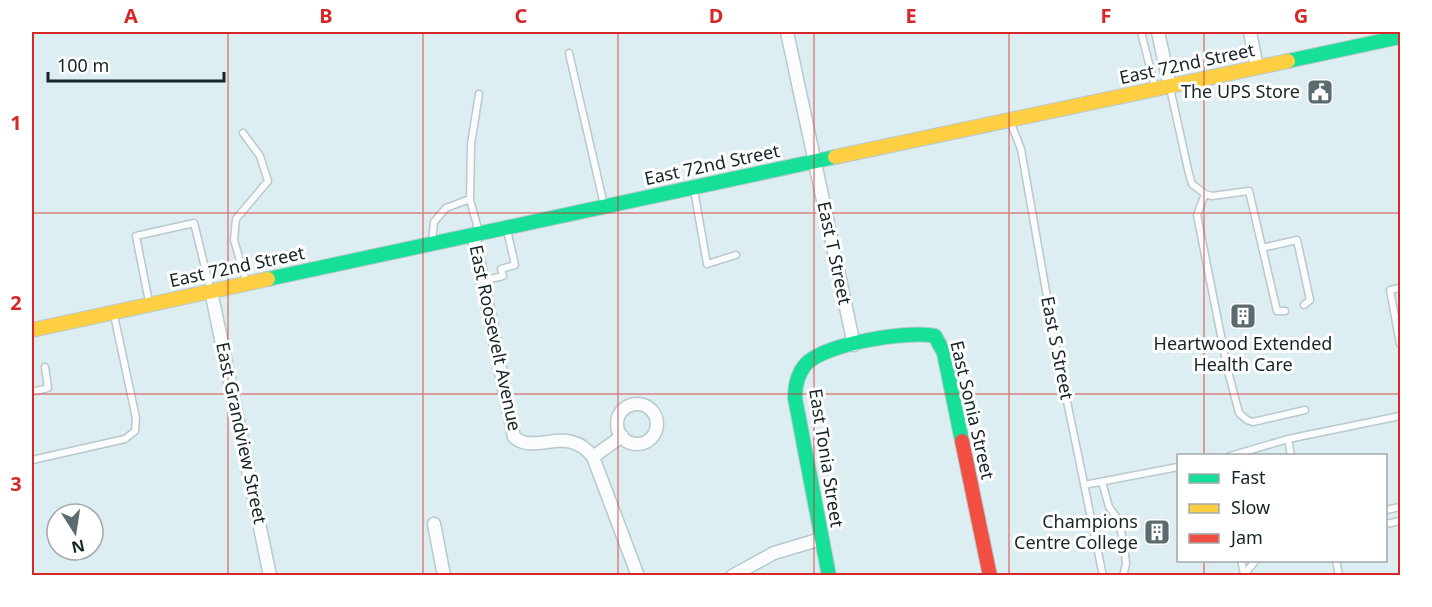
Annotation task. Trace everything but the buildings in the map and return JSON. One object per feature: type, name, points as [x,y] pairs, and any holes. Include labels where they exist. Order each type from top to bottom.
[{"type":"main road","name":"East 72nd Street","points":[[32,330],[476,233],[1257,68],[1378,36],[1401,37]]},
{"type":"main road","name":"East Sonia Street","points":[[854,345],[905,334],[922,333],[935,336],[940,342],[990,576]]},
{"type":"main road","name":"East Tonia Street","points":[[829,576],[795,399],[795,387],[803,368],[818,355],[854,345]]},
{"type":"street","name":"East T Street","points":[[787,32],[854,345]]},
{"type":"street","points":[[1158,32],[1170,87]]},
{"type":"street","points":[[1250,32],[1257,68]]},
{"type":"street","name":"East Roosevelt Avenue","points":[[476,233],[482,281],[512,432],[518,441],[524,443],[568,440],[578,443],[593,457]]},
{"type":"street","name":"East Grandview Street","points":[[211,291],[270,576]]},
{"type":"street","points":[[622,436],[593,457],[638,576]]},
{"type":"street","points":[[434,524],[444,576]]},
{"type":"street","points":[[732,576],[774,553],[821,539]]},
{"type":"lane","points":[[1141,32],[1156,90]]},
{"type":"lane","points":[[569,53],[605,206]]},
{"type":"lane","points":[[1170,87],[1192,184],[1204,194],[1212,196],[1249,191],[1277,311],[1284,311]]},
{"type":"lane","points":[[476,233],[470,199],[471,144],[479,94]]},
{"type":"lane","name":"East S Street","points":[[1010,121],[1021,149],[1056,348],[1103,576]]},
{"type":"lane","points":[[243,133],[260,156],[268,181],[236,219],[234,240],[247,284]]},
{"type":"lane","points":[[694,187],[707,264],[736,255]]},
{"type":"lane","points":[[1204,194],[1197,215],[1228,371],[1239,412],[1242,418],[1254,422],[1305,410]]},
{"type":"lane","points":[[432,243],[434,222],[446,208],[470,199]]},
{"type":"lane","points":[[150,304],[136,236],[194,223],[211,291]]},
{"type":"lane","points":[[482,281],[503,276],[501,269],[515,265],[506,227]]},
{"type":"lane","points":[[1262,248],[1297,240],[1310,300],[1304,305]]},
{"type":"lane","points":[[1401,288],[1390,290],[1401,344]]},
{"type":"lane","points":[[32,460],[125,438],[135,431],[136,418],[114,312]]},
{"type":"lane","points":[[32,392],[48,388],[45,367]]},
{"type":"lane","points":[[1237,454],[1288,439],[1401,416]]},
{"type":"lane","points":[[1288,439],[1291,454]]},
{"type":"lane","points":[[1084,485],[1177,467]]},
{"type":"lane","points":[[1102,482],[1109,507],[1118,519],[1124,544],[1126,564],[1123,576]]},
{"type":"lane","points":[[1244,575],[1255,562]]},
{"type":"traffic: fast","points":[[1288,61],[1400,37]]},
{"type":"traffic: fast","points":[[268,279],[835,157]]},
{"type":"traffic: fast","points":[[829,576],[795,398],[798,380],[806,364],[830,350],[868,340],[906,335],[935,336],[944,353],[962,441]]},
{"type":"traffic: slow","points":[[835,157],[1288,61]]},
{"type":"traffic: slow","points":[[32,330],[268,279]]},
{"type":"traffic: jam","points":[[962,441],[990,576]]},
{"type":"place","name":"The UPS Store","points":[[1320,92]]},
{"type":"place","name":"Heartwood Extended Health Care","points":[[1243,316]]},
{"type":"place","name":"Champions Centre College","points":[[1157,532]]}]
